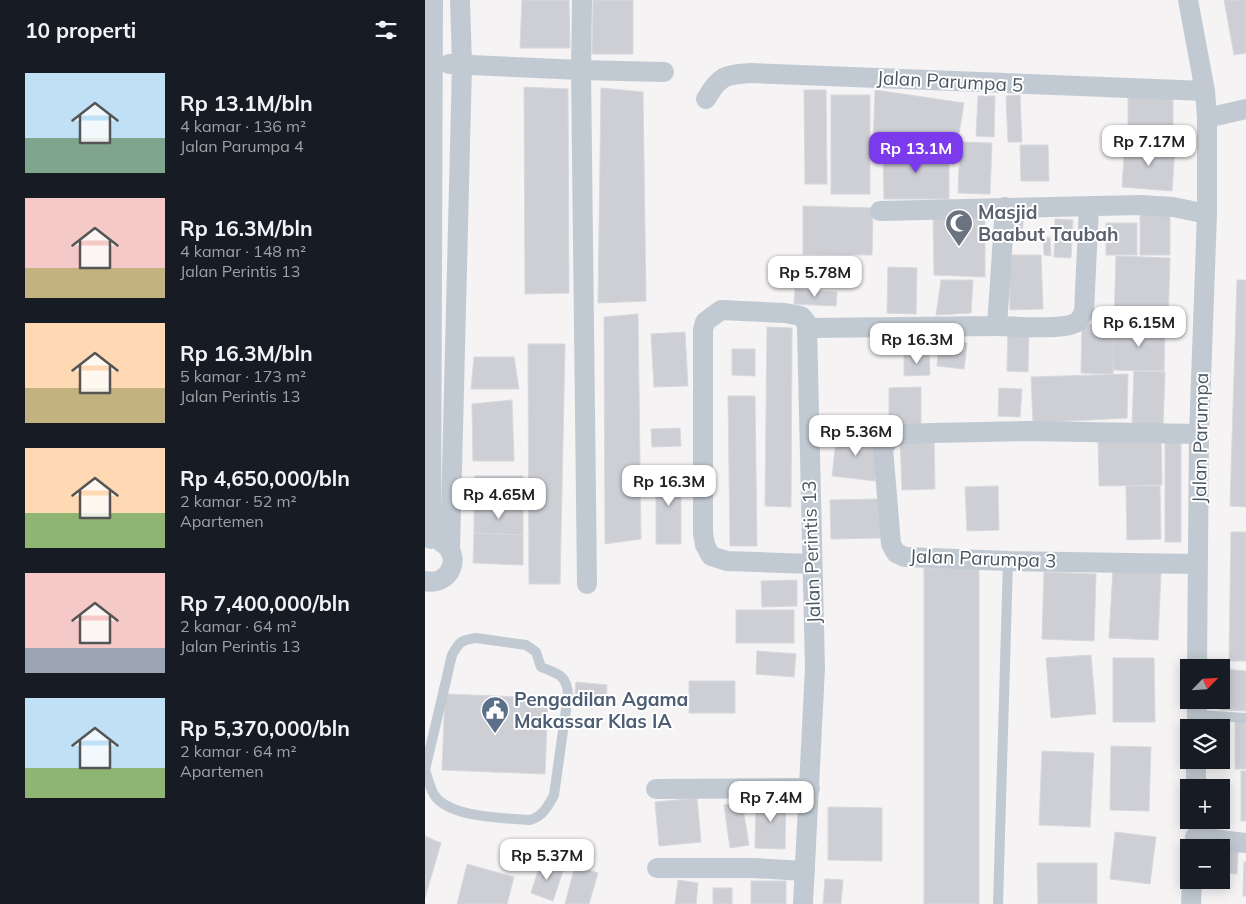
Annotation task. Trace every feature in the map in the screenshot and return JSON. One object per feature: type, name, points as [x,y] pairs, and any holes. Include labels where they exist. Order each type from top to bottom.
[{"type":"street","points":[[433,0],[432,207],[428,280],[428,540],[438,540],[445,544],[450,551]]},
{"type":"street","points":[[425,581],[438,581],[448,574],[453,562],[450,551],[462,65],[460,0]]},
{"type":"street","points":[[582,0],[581,70],[587,584]]},
{"type":"street","name":"Jalan Parumpa","points":[[1188,0],[1205,91],[1207,118],[1207,214],[1199,434],[1197,659]]},
{"type":"street","points":[[434,63],[665,72]]},
{"type":"street","name":"Jalan Parumpa 5","points":[[706,99],[714,85],[722,78],[752,73],[1205,91]]},
{"type":"street","points":[[1207,118],[1246,110]]},
{"type":"street","points":[[812,564],[727,561],[711,556],[705,545],[703,533],[703,330],[705,322],[721,310],[785,313],[801,316],[806,322],[807,328],[1069,325],[1078,321],[1084,312],[1089,206]]},
{"type":"street","points":[[879,211],[1005,207],[1173,206],[1207,214]]},
{"type":"street","points":[[432,207],[457,210]]},
{"type":"street","points":[[997,326],[1005,207]]},
{"type":"street","name":"Jalan Perintis 13","points":[[803,904],[815,668],[807,328]]},
{"type":"street","name":"Jalan Parumpa 3","points":[[1197,564],[1008,561],[905,557],[893,550],[889,533],[883,448],[889,440],[900,434],[1027,431],[1199,434]]},
{"type":"street","points":[[656,789],[810,788]]},
{"type":"street","points":[[1195,835],[1246,843]]},
{"type":"street","points":[[657,868],[753,868],[805,871]]},
{"type":"street","points":[[1191,904],[1192,889]]},
{"type":"lane","points":[[998,904],[1008,561]]},
{"type":"lane","points":[[477,638],[526,645],[536,652],[541,668],[558,674],[566,682],[568,695],[554,795],[538,818],[531,820],[474,815],[451,808],[435,796],[425,770],[452,655],[459,642],[477,638]]},
{"type":"lane","points":[[1197,714],[1246,718]]},
{"type":"building","points":[[522,0],[569,0],[570,48],[520,48]]},
{"type":"building","points":[[593,0],[633,0],[633,54],[592,54]]},
{"type":"building","points":[[1224,0],[1246,0],[1246,53],[1234,55]]},
{"type":"building","points":[[524,87],[568,89],[569,293],[525,294]]},
{"type":"building","points":[[601,88],[643,92],[646,301],[598,303]]},
{"type":"building","points":[[804,90],[826,90],[827,184],[805,184]]},
{"type":"building","points":[[875,90],[964,103],[959,134],[873,147]]},
{"type":"building","points":[[831,95],[870,95],[870,194],[831,194]]},
{"type":"building","points":[[1020,95],[1022,142],[1008,142],[1006,96]]},
{"type":"building","points":[[978,96],[995,96],[994,137],[976,136]]},
{"type":"building","points":[[1128,96],[1173,96],[1173,132],[1128,132]]},
{"type":"building","points":[[960,142],[992,143],[990,194],[958,193]]},
{"type":"building","points":[[1125,143],[1175,147],[1172,191],[1122,187]]},
{"type":"building","points":[[1020,145],[1048,145],[1049,181],[1021,181]]},
{"type":"building","points":[[949,149],[949,199],[884,199],[883,151]]},
{"type":"building","points":[[803,206],[873,208],[872,255],[803,254]]},
{"type":"building","points":[[1140,207],[1170,207],[1170,255],[1140,255]]},
{"type":"building","points":[[1011,211],[1024,212],[1022,236],[1010,235]]},
{"type":"building","name":"Masjid Baabut Taubah","points":[[933,217],[985,219],[985,277],[934,275]]},
{"type":"building","points":[[1055,219],[1073,220],[1071,258],[1054,257]]},
{"type":"building","points":[[1106,223],[1137,223],[1137,255],[1106,255]]},
{"type":"building","points":[[1050,237],[1051,256],[1044,255],[1043,238]]},
{"type":"building","points":[[1009,255],[1041,255],[1043,309],[1010,310]]},
{"type":"building","points":[[1116,256],[1170,258],[1168,324],[1114,322]]},
{"type":"building","points":[[795,263],[832,266],[831,283],[794,280]]},
{"type":"building","points":[[888,267],[917,268],[916,314],[887,313]]},
{"type":"building","points":[[941,280],[973,280],[971,313],[936,315]]},
{"type":"building","points":[[1237,280],[1246,280],[1246,507],[1230,506]]},
{"type":"building","points":[[795,289],[837,292],[836,306],[794,304]]},
{"type":"building","points":[[638,314],[641,539],[605,544],[604,317]]},
{"type":"building","points":[[1082,324],[1114,325],[1113,374],[1081,373]]},
{"type":"building","points":[[1114,325],[1165,325],[1164,371],[1113,370]]},
{"type":"building","points":[[767,327],[792,328],[791,507],[765,506]]},
{"type":"building","points":[[1008,328],[1029,329],[1028,372],[1007,371]]},
{"type":"building","points":[[685,332],[688,386],[654,387],[651,334]]},
{"type":"building","points":[[904,332],[921,334],[919,349],[902,348]]},
{"type":"building","points":[[939,340],[967,343],[964,369],[937,366]]},
{"type":"building","points":[[528,344],[565,344],[560,584],[529,584]]},
{"type":"building","points":[[732,349],[755,349],[755,376],[732,375]]},
{"type":"building","points":[[904,355],[929,355],[930,375],[904,376]]},
{"type":"building","points":[[474,357],[514,357],[519,389],[471,389]]},
{"type":"building","points":[[1134,371],[1165,372],[1163,426],[1132,425]]},
{"type":"building","points":[[1128,374],[1127,418],[1033,423],[1031,377]]},
{"type":"building","points":[[921,387],[921,426],[889,426],[889,388]]},
{"type":"building","points":[[999,388],[1022,389],[1020,417],[998,416]]},
{"type":"building","points":[[728,396],[755,396],[757,546],[730,546]]},
{"type":"building","points":[[512,400],[514,461],[473,461],[472,404]]},
{"type":"building","points":[[680,428],[681,446],[652,447],[651,429]]},
{"type":"building","points":[[837,433],[880,438],[875,481],[832,476]]},
{"type":"building","points":[[934,436],[935,489],[902,490],[900,437]]},
{"type":"building","points":[[1161,436],[1162,485],[1099,486],[1098,437]]},
{"type":"building","points":[[1165,442],[1181,442],[1181,542],[1165,542]]},
{"type":"building","points":[[656,470],[681,470],[681,544],[656,544]]},
{"type":"building","points":[[475,476],[523,476],[523,506],[474,506]]},
{"type":"building","points":[[998,486],[999,530],[967,531],[965,487]]},
{"type":"building","points":[[1126,486],[1160,486],[1161,539],[1127,540]]},
{"type":"building","points":[[880,499],[881,538],[831,539],[830,500]]},
{"type":"building","points":[[474,506],[523,506],[523,535],[474,533]]},
{"type":"building","points":[[1231,532],[1246,532],[1246,661],[1230,661]]},
{"type":"building","points":[[474,533],[523,535],[523,565],[473,563]]},
{"type":"building","points":[[924,568],[979,568],[979,904],[924,904]]},
{"type":"building","points":[[1113,569],[1161,572],[1158,640],[1109,638]]},
{"type":"building","points":[[1044,572],[1096,574],[1094,641],[1042,639]]},
{"type":"building","points":[[797,580],[797,606],[762,607],[761,581]]},
{"type":"building","points":[[736,610],[794,610],[794,643],[736,643]]},
{"type":"building","points":[[757,651],[796,654],[794,677],[756,674]]},
{"type":"building","points":[[1091,655],[1096,714],[1051,718],[1046,658]]},
{"type":"building","points":[[1113,658],[1154,658],[1155,722],[1113,722]]},
{"type":"building","points":[[1230,670],[1246,671],[1246,711],[1220,710],[1230,709]]},
{"type":"building","points":[[689,681],[735,681],[735,713],[689,713]]},
{"type":"building","points":[[576,682],[607,685],[606,699],[575,696]]},
{"type":"building","name":"Pengadilan Agama Makassar Klas IA","points":[[445,694],[548,698],[545,774],[442,770]]},
{"type":"building","points":[[1235,721],[1246,721],[1246,769],[1235,769]]},
{"type":"building","points":[[1111,746],[1151,747],[1149,811],[1110,810]]},
{"type":"building","points":[[1042,751],[1094,753],[1090,827],[1039,825]]},
{"type":"building","points":[[1241,771],[1246,771],[1246,821],[1241,821]]},
{"type":"building","points":[[756,797],[786,797],[785,849],[755,848]]},
{"type":"building","points":[[697,798],[701,842],[659,846],[655,802]]},
{"type":"building","points":[[742,802],[749,845],[730,848],[724,805]]},
{"type":"building","points":[[828,807],[882,808],[882,861],[828,860]]},
{"type":"building","points":[[1115,832],[1156,837],[1150,884],[1110,879]]},
{"type":"building","points":[[425,836],[441,843],[425,898]]},
{"type":"building","points":[[1230,850],[1238,850],[1237,874],[1230,873]]},
{"type":"building","points":[[541,861],[564,868],[553,901],[531,893]]},
{"type":"building","points":[[1244,862],[1246,862],[1246,896],[1243,896]]},
{"type":"building","points":[[1037,863],[1097,863],[1097,904],[1038,904]]},
{"type":"building","points":[[467,864],[514,877],[507,904],[457,904]]},
{"type":"building","points":[[575,866],[598,873],[589,904],[565,904]]},
{"type":"building","points":[[825,879],[843,880],[841,904],[823,904]]},
{"type":"building","points":[[678,880],[698,883],[696,904],[675,904]]},
{"type":"building","points":[[751,881],[786,881],[786,904],[751,904]]},
{"type":"building","points":[[713,888],[732,888],[732,904],[713,904]]},
{"type":"place","name":"Masjid Baabut Taubah","points":[[959,247]]},
{"type":"place","name":"Pengadilan Agama Makassar Klas IA","points":[[495,734]]}]
